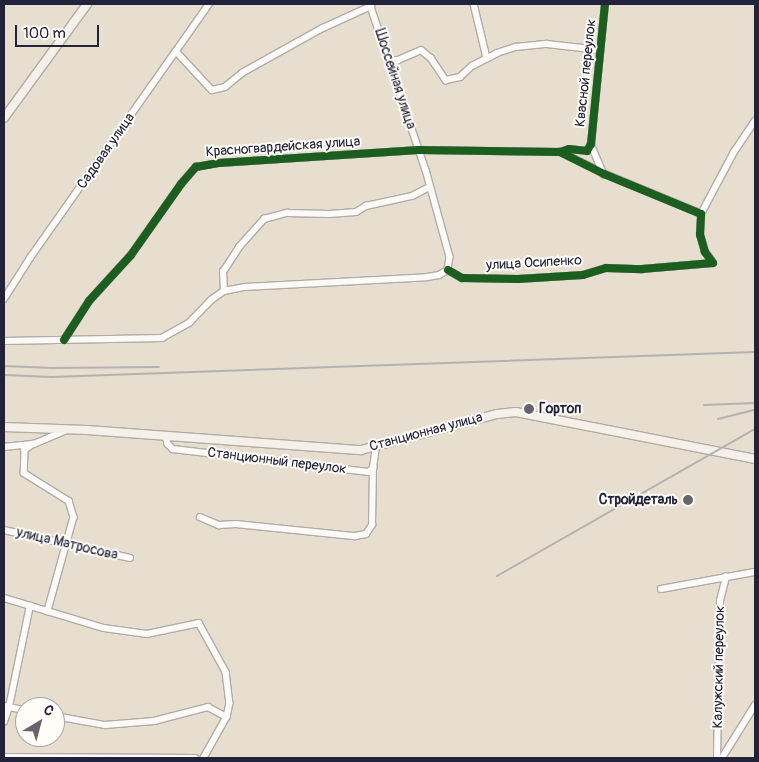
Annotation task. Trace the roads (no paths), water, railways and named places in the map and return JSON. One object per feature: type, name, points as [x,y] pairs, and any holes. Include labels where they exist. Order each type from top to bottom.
[{"type":"main road","points":[[4,118],[87,4]]},
{"type":"main road","name":"Станционная улица","points":[[4,427],[361,450],[497,414],[516,412],[755,459]]},
{"type":"street","name":"Садовая улица","points":[[4,299],[30,258],[209,4]]},
{"type":"street","points":[[474,4],[487,58]]},
{"type":"street","name":"Квасной переулок","points":[[591,144],[605,4]]},
{"type":"street","points":[[176,51],[212,90],[218,89],[225,87],[242,73],[324,28],[371,5]]},
{"type":"street","name":"Шоссейная улица","points":[[371,5],[430,187],[450,257],[448,270]]},
{"type":"street","points":[[389,60],[398,60],[421,50],[430,58],[446,80],[460,77],[472,66],[516,47],[548,44],[600,50]]},
{"type":"street","points":[[701,214],[734,152],[755,121]]},
{"type":"street","points":[[591,144],[604,174]]},
{"type":"street","name":"Красногвардейская улица","points":[[64,340],[89,301],[131,255],[181,184],[196,167],[220,163],[419,150],[560,152],[570,149],[587,151],[591,144]]},
{"type":"street","name":"Красногвардейская улица","points":[[560,152],[604,174],[701,214]]},
{"type":"street","points":[[224,291],[223,272],[239,247],[264,219],[287,213],[329,214],[356,212],[366,206],[412,196],[430,187]]},
{"type":"street","name":"улица Осипенко","points":[[448,270],[462,278],[518,279],[583,275],[606,268],[642,269],[713,263],[706,252],[700,235],[701,214]]},
{"type":"street","points":[[4,341],[162,338],[189,323],[211,300],[224,291],[245,287],[427,277],[439,275],[448,270]]},
{"type":"street","points":[[48,611],[74,516],[69,501],[24,473],[26,450],[34,444],[65,431]]},
{"type":"street","name":"Станционный переулок","points":[[166,436],[168,444],[173,449],[369,472],[373,468]]},
{"type":"street","points":[[4,447],[34,444]]},
{"type":"street","points":[[200,517],[219,525],[236,524],[355,536],[366,534],[372,525],[373,468],[376,446]]},
{"type":"street","name":"улица Матросова","points":[[4,530],[130,558]]},
{"type":"street","points":[[661,589],[755,572]]},
{"type":"street","name":"Калужский переулок","points":[[717,758],[720,600],[726,577]]},
{"type":"street","points":[[4,598],[104,628],[147,634],[199,622],[226,672],[230,703],[227,717],[204,758]]},
{"type":"street","points":[[4,722],[30,606]]},
{"type":"street","points":[[722,758],[755,705]]},
{"type":"street","points":[[65,718],[104,725],[154,721],[208,708],[227,717]]},
{"type":"street","points":[[4,757],[195,758]]},
{"type":"railway","points":[[4,375],[52,377],[755,352]]},
{"type":"railway","points":[[4,366],[52,368],[159,367]]},
{"type":"railway","points":[[704,405],[755,403]]},
{"type":"railway","points":[[718,419],[755,410]]},
{"type":"railway","points":[[497,576],[755,429]]},
{"type":"place","name":"Гортоп","points":[[529,409]]},
{"type":"place","name":"Стройдеталь","points":[[688,500]]}]
